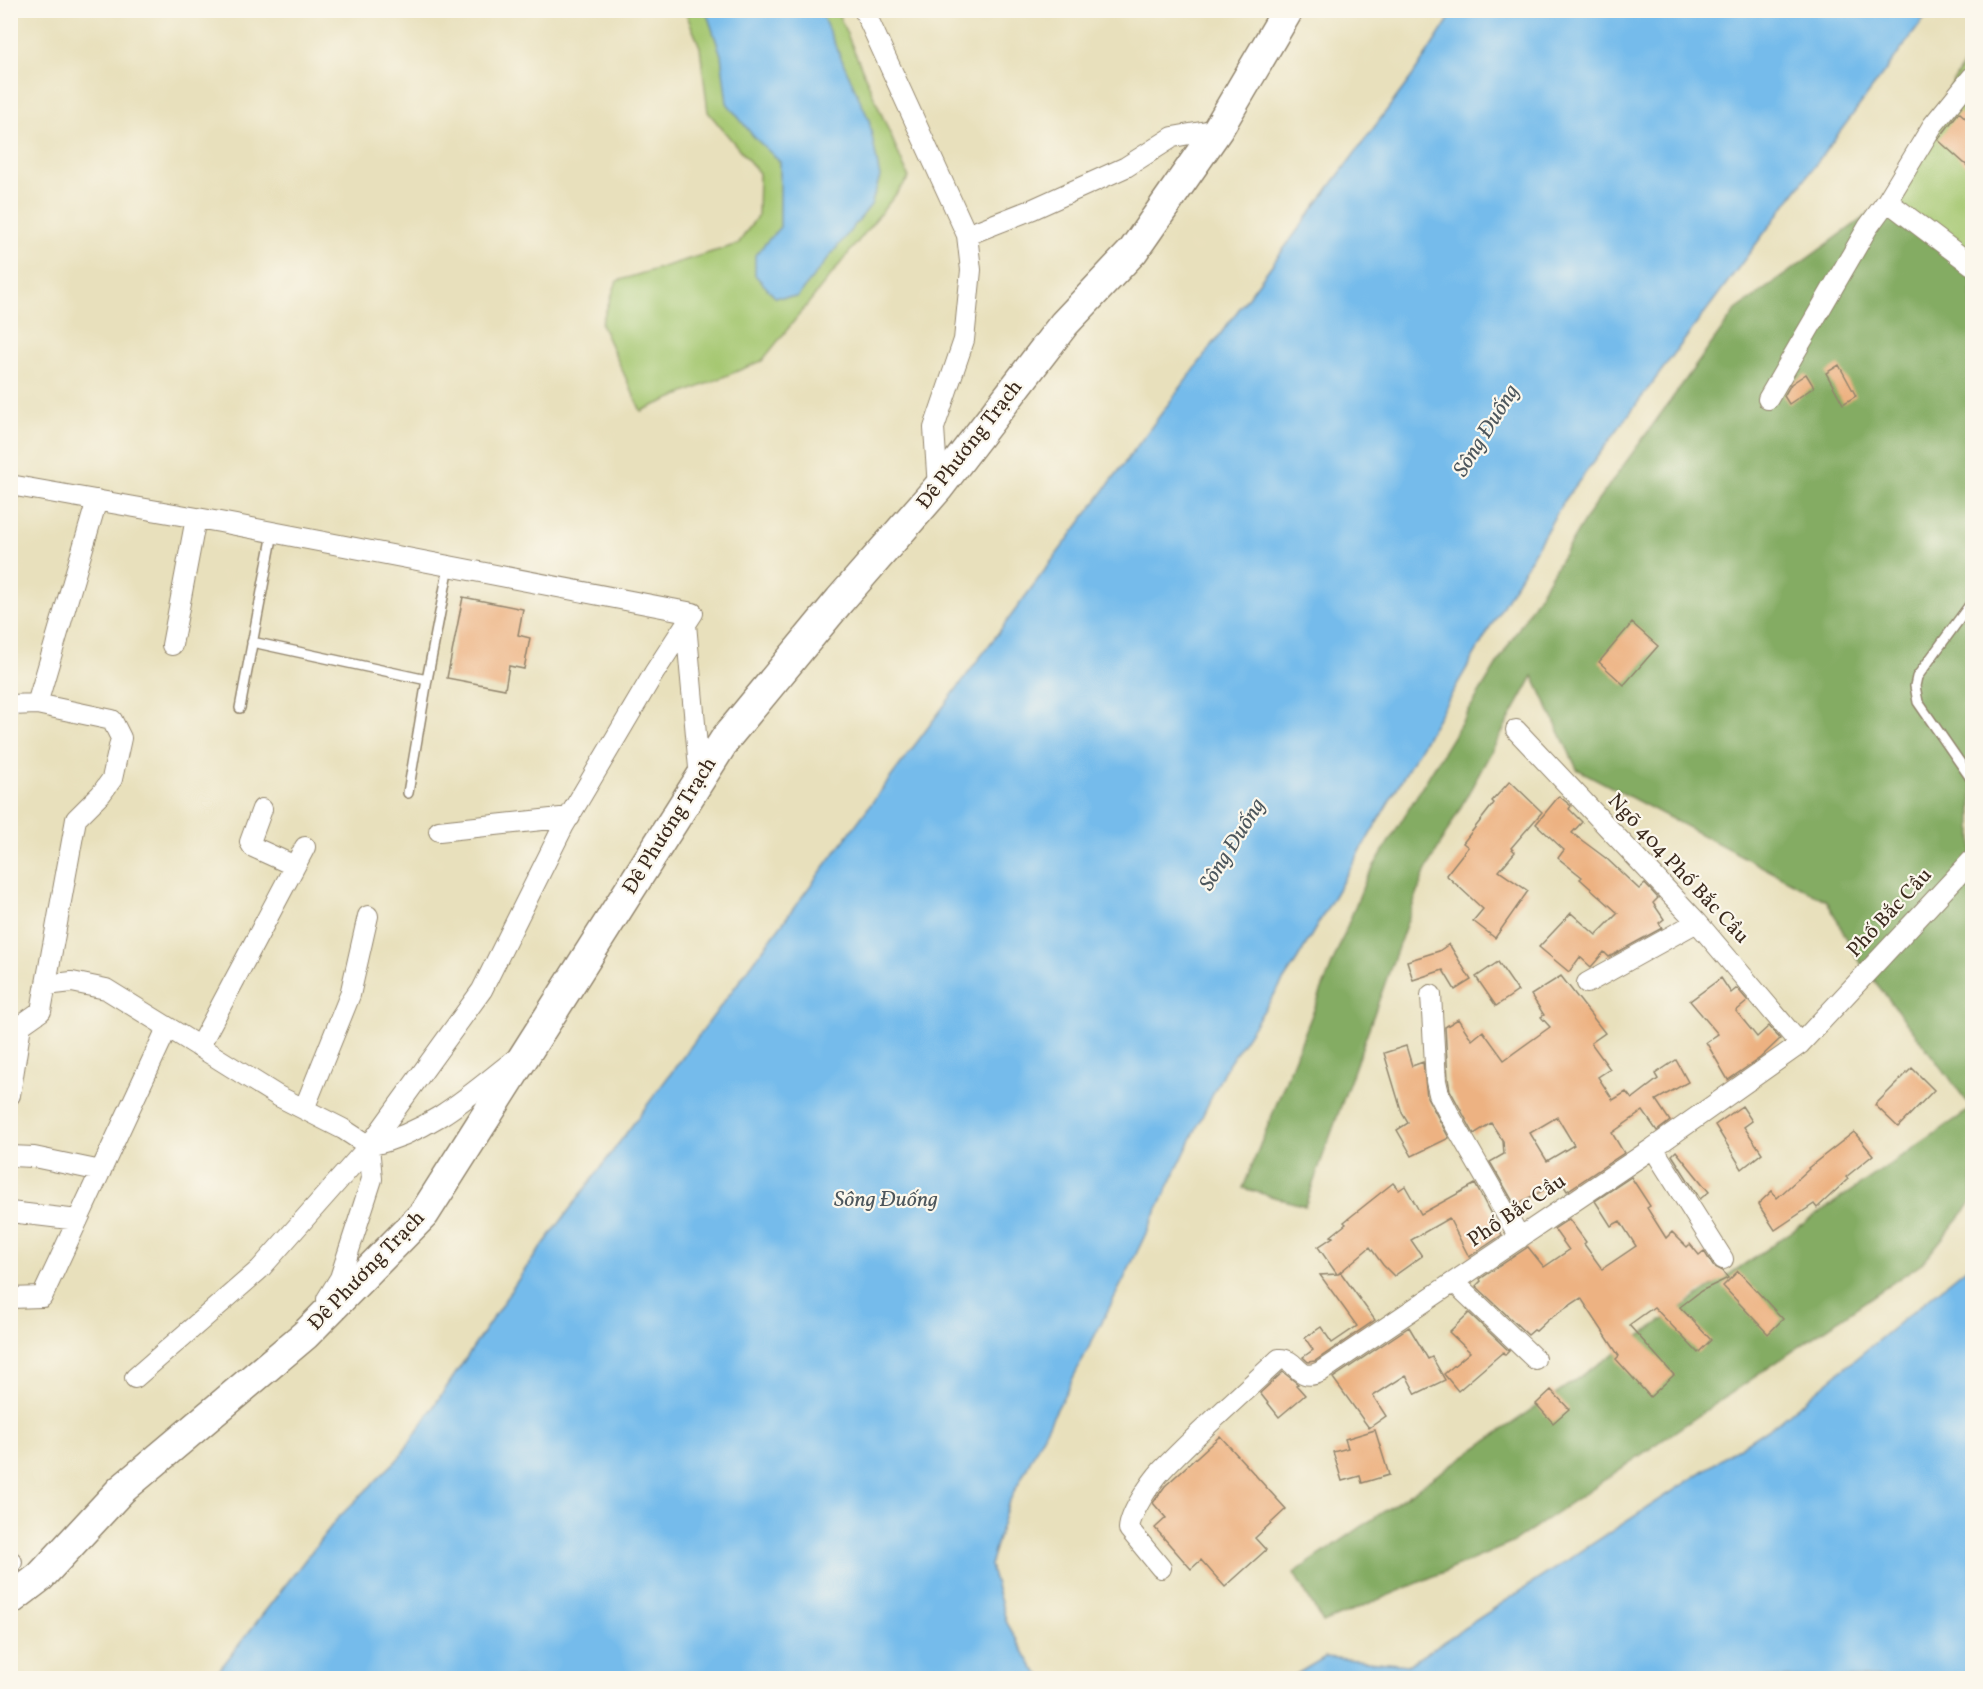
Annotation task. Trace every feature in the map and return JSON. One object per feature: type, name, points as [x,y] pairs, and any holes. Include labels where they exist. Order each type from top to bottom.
[{"type":"main road","name":"Đê Phương Trạch","points":[[10,1600],[40,1577],[122,1490],[305,1335],[424,1214],[734,729],[840,600],[938,488],[1064,324],[1133,251],[1218,129],[1288,10]]},
{"type":"street","points":[[864,10],[967,235],[970,270],[964,339],[934,428],[938,488]]},
{"type":"street","points":[[1768,399],[1853,251],[1887,201],[1933,125],[1972,77]]},
{"type":"street","points":[[967,235],[1033,209],[1126,167],[1173,137],[1218,129]]},
{"type":"street","points":[[1887,201],[1972,265]]},
{"type":"street","points":[[10,485],[693,613],[570,817],[482,990],[369,1146],[260,1269],[135,1378]]},
{"type":"street","points":[[38,704],[97,500]]},
{"type":"street","points":[[172,645],[195,518]]},
{"type":"street","points":[[686,624],[700,779]]},
{"type":"street","points":[[10,705],[38,704],[112,720],[121,738],[112,779],[101,794],[76,819],[41,1011],[16,1024],[10,1095]]},
{"type":"street","name":"Ngõ 404 Phố Bắc Cầu","points":[[1516,730],[1697,922],[1800,1044]]},
{"type":"street","points":[[262,808],[250,842],[253,847],[295,866]]},
{"type":"street","points":[[439,831],[570,817]]},
{"type":"street","points":[[199,1047],[305,846]]},
{"type":"street","name":"Phố Bắc Cầu","points":[[1161,1568],[1129,1529],[1135,1512],[1161,1471],[1279,1359],[1287,1359],[1305,1375],[1315,1374],[1455,1283],[1800,1044],[1972,860]]},
{"type":"street","points":[[304,1109],[350,995],[368,916]]},
{"type":"street","points":[[1587,983],[1697,922]]},
{"type":"street","points":[[46,985],[72,982],[106,989],[199,1047],[369,1146],[395,1140],[459,1104],[530,1047]]},
{"type":"street","points":[[1431,995],[1436,1081],[1439,1094],[1469,1153],[1520,1238]]},
{"type":"street","points":[[10,1298],[42,1297],[169,1028]]},
{"type":"street","points":[[305,1335],[340,1278],[355,1236],[372,1179],[369,1146]]},
{"type":"street","points":[[1653,1148],[1723,1259]]},
{"type":"street","points":[[10,1156],[34,1156],[101,1171]]},
{"type":"street","points":[[10,1212],[78,1220]]},
{"type":"street","points":[[1455,1283],[1535,1359]]},
{"type":"lane","points":[[240,708],[273,533]]},
{"type":"lane","points":[[408,793],[449,566]]},
{"type":"lane","points":[[1972,602],[1917,677],[1915,686],[1918,702],[1972,780]]},
{"type":"lane","points":[[252,642],[427,680]]},
{"type":"green space","points":[[685,11],[837,11],[909,178],[762,361],[641,411],[601,324],[617,281],[738,244],[758,215],[759,173],[708,112],[700,47]]},
{"type":"green space","points":[[1972,48],[1972,265],[1887,201]]},
{"type":"green space","points":[[1887,201],[1972,265],[1972,1108],[1857,958],[1827,901],[1577,769],[1533,676],[1425,872],[1305,1206],[1243,1188],[1366,879],[1589,513],[1736,310]]},
{"type":"green space","points":[[1972,1108],[1972,1202],[1923,1262],[1512,1543],[1323,1623],[1294,1573]]},
{"type":"water","name":"Sông Đuống","points":[[1455,10],[1930,11],[1562,504],[1297,960],[1224,1071],[1124,1279],[1008,1504],[990,1565],[1007,1623],[1033,1668],[1045,1678],[213,1678],[336,1520],[400,1457],[526,1268],[1413,75]]},
{"type":"water","points":[[706,11],[822,11],[869,120],[880,177],[871,205],[797,297],[775,297],[755,275],[755,255],[780,227],[780,162],[753,136],[727,103],[721,55]]},
{"type":"water","points":[[1972,1263],[1972,1678],[1290,1678],[1325,1657],[1408,1665],[1781,1420]]},
{"type":"building","points":[[1959,112],[1972,124],[1972,170],[1938,140]]},
{"type":"building","points":[[1839,365],[1856,396],[1843,404],[1826,373]]},
{"type":"building","points":[[1806,374],[1814,387],[1789,404],[1784,396],[1791,384]]},
{"type":"building","points":[[463,597],[523,609],[518,635],[530,638],[524,669],[509,666],[505,689],[447,678]]},
{"type":"building","points":[[1632,623],[1658,646],[1624,685],[1599,662]]},
{"type":"building","points":[[1510,781],[1542,812],[1511,848],[1515,852],[1499,871],[1528,891],[1495,938],[1473,921],[1483,909],[1446,875],[1468,847],[1463,843],[1494,803],[1492,801]]},
{"type":"building","points":[[1559,796],[1571,806],[1569,809],[1582,822],[1572,833],[1607,859],[1639,889],[1645,884],[1658,898],[1653,903],[1664,919],[1659,923],[1662,928],[1609,957],[1604,952],[1591,967],[1580,957],[1569,972],[1539,947],[1571,913],[1596,935],[1618,913],[1580,879],[1582,877],[1558,858],[1564,850],[1536,824]]},
{"type":"building","points":[[1449,944],[1471,980],[1455,990],[1443,970],[1413,980],[1407,961],[1439,951]]},
{"type":"building","points":[[1498,962],[1518,991],[1496,1006],[1476,977]]},
{"type":"building","points":[[1561,976],[1605,1033],[1591,1043],[1610,1069],[1598,1077],[1613,1100],[1626,1092],[1632,1099],[1658,1079],[1655,1074],[1676,1060],[1688,1082],[1656,1100],[1670,1121],[1657,1131],[1643,1111],[1612,1133],[1624,1153],[1567,1191],[1561,1181],[1515,1205],[1490,1162],[1504,1154],[1503,1141],[1491,1123],[1474,1134],[1450,1090],[1445,1027],[1458,1019],[1472,1040],[1483,1031],[1504,1060],[1550,1027],[1541,1017],[1544,1015],[1531,995]],"holes":[[[1557,1117],[1574,1145],[1547,1161],[1530,1133]]]},
{"type":"building","points":[[1721,978],[1731,993],[1737,988],[1748,1001],[1736,1011],[1757,1037],[1769,1026],[1780,1039],[1760,1058],[1728,1080],[1706,1042],[1718,1034],[1690,1001]]},
{"type":"building","points":[[1406,1046],[1412,1066],[1423,1062],[1427,1097],[1449,1138],[1412,1156],[1397,1130],[1408,1123],[1402,1113],[1384,1053]]},
{"type":"building","points":[[1912,1068],[1934,1090],[1898,1127],[1875,1105]]},
{"type":"building","points":[[1742,1106],[1752,1121],[1744,1127],[1762,1153],[1742,1169],[1715,1125]]},
{"type":"building","points":[[1854,1132],[1873,1155],[1846,1177],[1848,1179],[1817,1208],[1814,1204],[1775,1230],[1758,1204],[1772,1191],[1777,1198],[1808,1168]]},
{"type":"building","points":[[1676,1151],[1709,1192],[1700,1199],[1672,1155]]},
{"type":"building","points":[[1631,1177],[1650,1206],[1647,1208],[1666,1238],[1672,1232],[1687,1247],[1690,1244],[1699,1255],[1704,1251],[1713,1266],[1723,1271],[1728,1278],[1701,1291],[1680,1307],[1711,1340],[1698,1353],[1654,1307],[1629,1325],[1674,1375],[1650,1397],[1616,1359],[1619,1356],[1581,1298],[1528,1335],[1476,1286],[1481,1281],[1480,1279],[1528,1247],[1544,1267],[1569,1250],[1554,1229],[1569,1219],[1602,1269],[1636,1246],[1620,1221],[1611,1226],[1595,1201]]},
{"type":"building","points":[[1393,1183],[1399,1190],[1405,1186],[1421,1214],[1475,1184],[1502,1235],[1469,1257],[1449,1218],[1411,1240],[1422,1256],[1394,1276],[1370,1247],[1338,1274],[1341,1273],[1375,1320],[1315,1361],[1308,1362],[1303,1357],[1313,1350],[1305,1338],[1321,1327],[1332,1343],[1357,1326],[1320,1275],[1337,1274],[1318,1247],[1333,1237],[1331,1236],[1346,1224],[1344,1222]]},
{"type":"building","points":[[1738,1271],[1783,1319],[1768,1334],[1723,1286]]},
{"type":"building","points":[[1469,1313],[1509,1351],[1505,1355],[1503,1352],[1458,1391],[1444,1374],[1470,1352],[1449,1332]]},
{"type":"building","points":[[1409,1327],[1428,1359],[1432,1357],[1445,1380],[1416,1394],[1406,1375],[1373,1396],[1386,1416],[1369,1428],[1333,1378]]},
{"type":"building","points":[[1283,1372],[1298,1384],[1296,1385],[1305,1395],[1279,1417],[1260,1393]]},
{"type":"building","points":[[1551,1390],[1569,1409],[1553,1423],[1536,1404]]},
{"type":"building","points":[[1375,1430],[1389,1475],[1362,1483],[1360,1476],[1342,1481],[1333,1452],[1348,1448],[1345,1439]]},
{"type":"building","points":[[1220,1436],[1286,1509],[1255,1538],[1266,1550],[1225,1587],[1201,1560],[1191,1569],[1155,1528],[1166,1518],[1153,1503],[1165,1486]]}]
